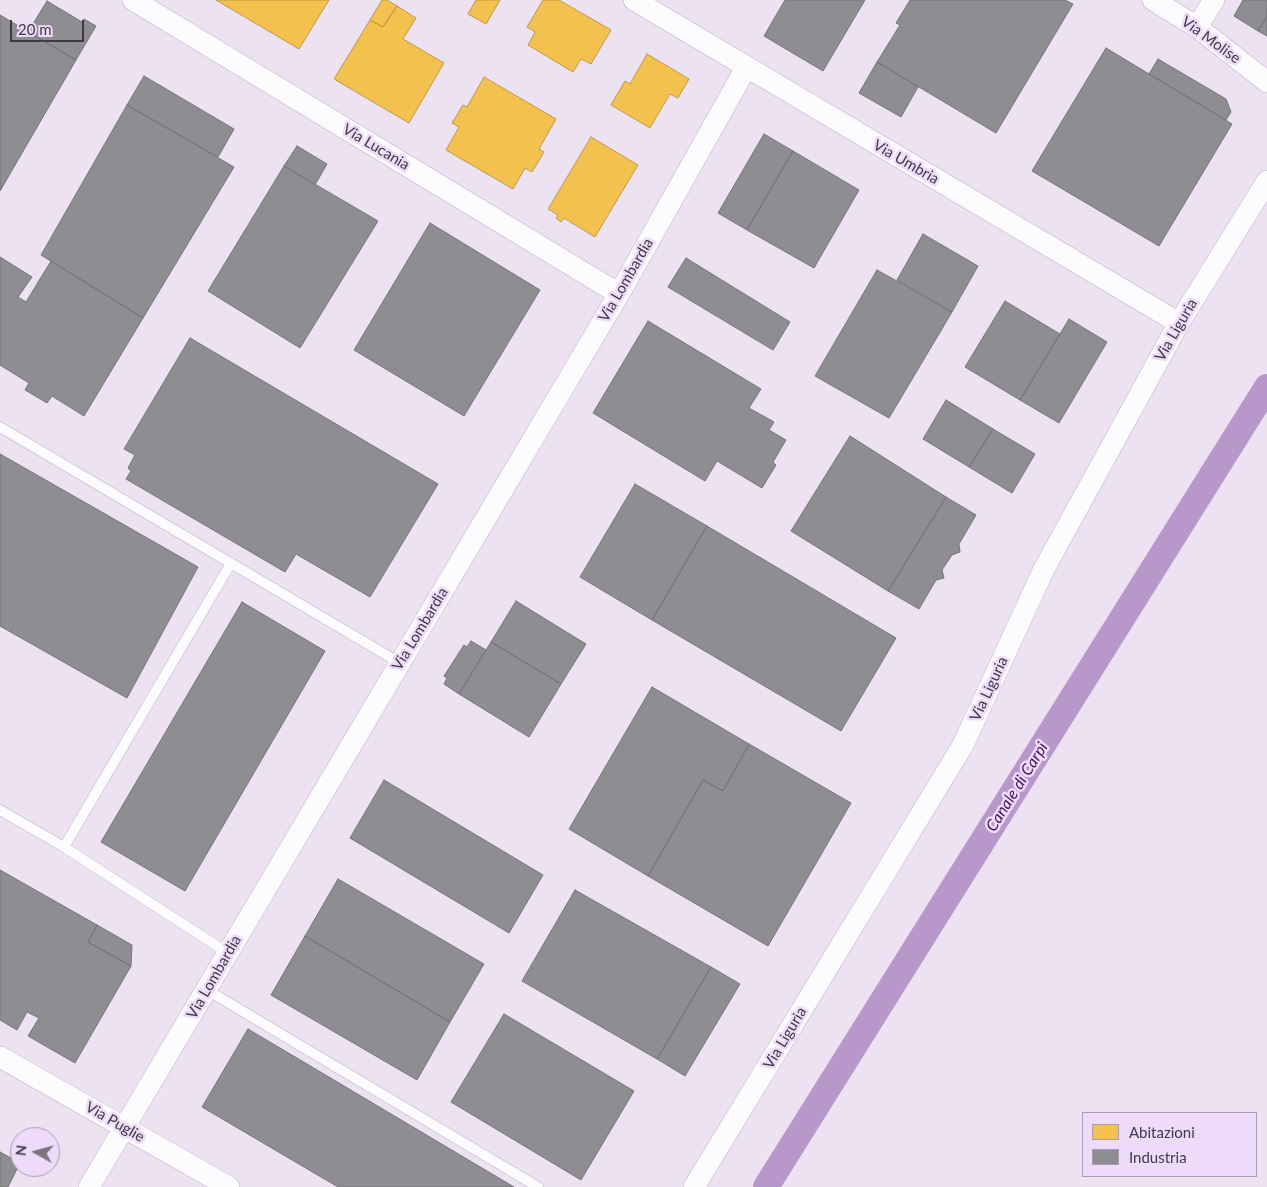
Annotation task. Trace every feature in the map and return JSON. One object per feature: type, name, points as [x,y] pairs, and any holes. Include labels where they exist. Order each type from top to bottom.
[{"type":"street","name":"Via Lucania","points":[[133,0],[619,294]]},
{"type":"street","name":"Via Umbria","points":[[634,0],[1179,323]]},
{"type":"street","name":"Via Molise","points":[[1153,0],[1198,27],[1267,82]]},
{"type":"street","points":[[1198,27],[1214,0]]},
{"type":"street","name":"Via Lombardia","points":[[89,1187],[619,294],[746,68]]},
{"type":"street","name":"Via Liguria","points":[[694,1187],[963,745],[1044,569],[1179,323],[1267,181]]},
{"type":"street","name":"Via Puglie","points":[[0,1056],[230,1187]]},
{"type":"lane","points":[[0,427],[400,663]]},
{"type":"lane","points":[[64,847],[230,563]]},
{"type":"lane","points":[[0,810],[64,847],[228,953]]},
{"type":"lane","points":[[207,990],[538,1187]]},
{"type":"building: Abitazioni","points":[[216,0],[329,0],[299,49]]},
{"type":"building: Abitazioni","points":[[382,0],[387,0],[397,6],[383,27],[370,20]]},
{"type":"building: Abitazioni","points":[[476,0],[500,0],[486,24],[468,14]]},
{"type":"building: Abitazioni","points":[[543,0],[559,0],[611,30],[591,64],[581,59],[573,72],[528,45],[535,32],[527,27]]},
{"type":"building: Abitazioni","points":[[397,6],[416,18],[403,39],[444,63],[409,123],[334,79],[370,20],[383,27]]},
{"type":"building: Abitazioni","points":[[647,54],[689,79],[678,98],[670,94],[650,128],[611,105],[625,81],[630,84]]},
{"type":"building: Abitazioni","points":[[484,77],[556,119],[539,149],[544,152],[532,172],[525,168],[513,189],[446,150],[459,127],[452,123],[463,105],[467,107]]},
{"type":"building: Abitazioni","points":[[591,137],[638,165],[595,237],[564,218],[561,222],[556,218],[558,215],[548,209]]},
{"type":"building: Industria","points":[[785,0],[865,0],[823,71],[764,36]]},
{"type":"building: Industria","points":[[910,0],[1065,0],[1073,4],[996,133],[877,62],[900,25],[896,23]]},
{"type":"building: Industria","points":[[1243,0],[1267,0],[1267,16],[1258,31],[1234,16]]},
{"type":"building: Industria","points":[[47,1],[82,22],[84,19],[96,26],[76,60],[28,32]]},
{"type":"building: Industria","points":[[0,15],[76,60],[0,191]]},
{"type":"building: Industria","points":[[1267,16],[1267,36],[1258,31]]},
{"type":"building: Industria","points":[[1106,48],[1232,124],[1159,246],[1032,171]]},
{"type":"building: Industria","points":[[1158,59],[1226,99],[1231,112],[1226,120],[1149,74]]},
{"type":"building: Industria","points":[[877,62],[918,87],[901,117],[859,93]]},
{"type":"building: Industria","points":[[144,76],[234,129],[218,157],[127,105]]},
{"type":"building: Industria","points":[[127,105],[234,167],[143,318],[41,255]]},
{"type":"building: Industria","points":[[764,134],[793,151],[747,230],[718,213]]},
{"type":"building: Industria","points":[[297,146],[327,164],[315,185],[284,166]]},
{"type":"building: Industria","points":[[793,151],[859,190],[814,268],[747,230]]},
{"type":"building: Industria","points":[[284,166],[378,221],[300,348],[208,291]]},
{"type":"building: Industria","points":[[430,223],[540,290],[464,416],[354,350]]},
{"type":"building: Industria","points":[[923,234],[978,266],[952,312],[897,280]]},
{"type":"building: Industria","points":[[0,257],[32,277],[18,297],[26,302],[51,261],[143,318],[84,416],[52,396],[47,403],[25,390],[29,383],[0,365]]},
{"type":"building: Industria","points":[[686,258],[790,322],[773,350],[668,287]]},
{"type":"building: Industria","points":[[877,270],[952,312],[889,418],[815,376]]},
{"type":"building: Industria","points":[[1005,301],[1060,334],[1020,400],[965,367]]},
{"type":"building: Industria","points":[[1069,319],[1107,342],[1059,423],[1020,400]]},
{"type":"building: Industria","points":[[648,321],[761,389],[749,408],[774,422],[769,430],[786,440],[773,462],[776,465],[762,488],[717,461],[705,481],[593,413]]},
{"type":"building: Industria","points":[[190,338],[438,484],[370,597],[296,554],[285,572],[126,479],[131,471],[128,468],[135,455],[124,449]]},
{"type":"building: Industria","points":[[946,400],[993,429],[969,467],[923,439]]},
{"type":"building: Industria","points":[[993,429],[1035,454],[1012,493],[969,467]]},
{"type":"building: Industria","points":[[850,436],[946,497],[888,591],[791,531]]},
{"type":"building: Industria","points":[[0,454],[198,567],[127,698],[0,626]]},
{"type":"building: Industria","points":[[635,484],[707,526],[652,620],[580,577]]},
{"type":"building: Industria","points":[[946,497],[976,515],[959,544],[960,552],[952,555],[942,570],[944,578],[936,580],[919,609],[888,591]]},
{"type":"building: Industria","points":[[707,526],[896,638],[841,731],[652,620]]},
{"type":"building: Industria","points":[[516,601],[586,644],[561,684],[491,642]]},
{"type":"building: Industria","points":[[242,602],[325,651],[185,891],[101,842]]},
{"type":"building: Industria","points":[[471,641],[486,650],[459,694],[444,684],[447,678],[444,676],[464,645],[467,647]]},
{"type":"building: Industria","points":[[491,642],[561,684],[529,737],[459,694]]},
{"type":"building: Industria","points":[[652,687],[749,744],[723,791],[703,780],[648,876],[569,829]]},
{"type":"building: Industria","points":[[749,744],[851,803],[768,946],[648,876],[703,780],[723,791]]},
{"type":"building: Industria","points":[[384,780],[543,875],[509,933],[350,838]]},
{"type":"building: Industria","points":[[0,870],[97,925],[88,942],[131,966],[75,1063],[28,1036],[39,1018],[27,1012],[17,1030],[0,1020]]},
{"type":"building: Industria","points":[[338,879],[484,964],[450,1022],[305,936]]},
{"type":"building: Industria","points":[[575,890],[711,967],[657,1059],[522,981]]},
{"type":"building: Industria","points":[[97,925],[132,945],[131,966],[88,942]]},
{"type":"building: Industria","points":[[305,936],[450,1022],[417,1080],[271,995]]},
{"type":"building: Industria","points":[[711,967],[740,984],[685,1076],[657,1059]]},
{"type":"building: Industria","points":[[504,1014],[634,1091],[581,1180],[451,1102]]},
{"type":"building: Industria","points":[[248,1029],[514,1187],[338,1187],[202,1107]]},
{"type":"building: Industria","points":[[0,1152],[10,1158],[10,1177],[13,1177],[8,1187],[0,1187]]},
{"type":"waterway","name":"Canale di Carpi","points":[[766,1187],[1267,387]]}]
